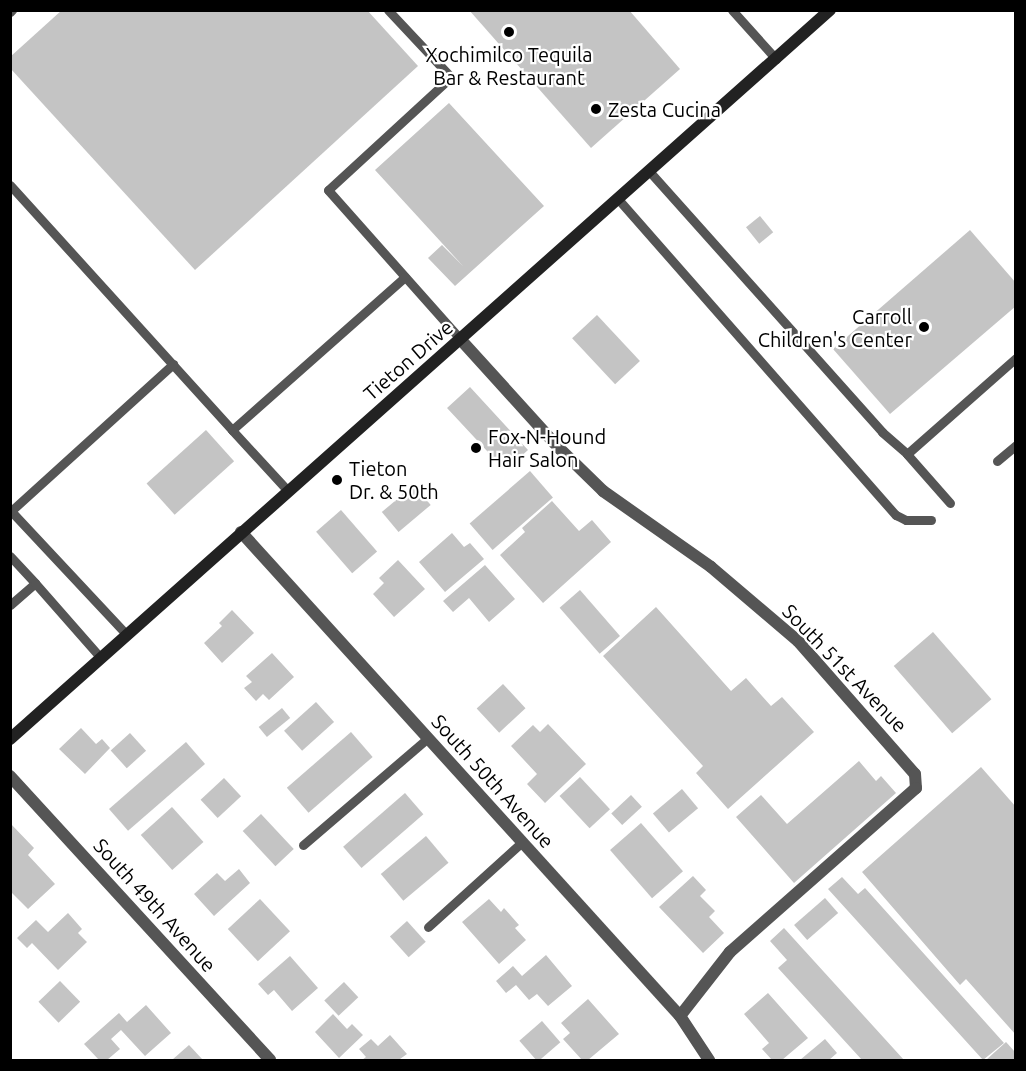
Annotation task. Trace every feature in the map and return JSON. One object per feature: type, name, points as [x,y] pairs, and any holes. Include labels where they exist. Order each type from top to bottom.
[{"type":"main road","name":"Tieton Drive","points":[[10,739],[830,10]]},
{"type":"street","name":"South 51st Avenue","points":[[461,339],[559,448],[603,491],[711,567],[798,641],[915,774],[916,788],[730,952],[680,1017]]},
{"type":"street","name":"South 50th Avenue","points":[[241,532],[680,1017],[709,1060]]},
{"type":"street","name":"South 49th Avenue","points":[[10,776],[270,1060]]},
{"type":"lane","points":[[388,10],[450,77],[328,190],[461,339]]},
{"type":"lane","points":[[732,10],[776,59]]},
{"type":"lane","points":[[649,171],[882,432],[907,454],[950,503]]},
{"type":"lane","points":[[10,185],[288,491]]},
{"type":"lane","points":[[618,199],[896,515],[906,520],[931,520]]},
{"type":"lane","points":[[232,430],[405,277]]},
{"type":"lane","points":[[907,454],[1016,358]]},
{"type":"lane","points":[[127,635],[11,511],[173,364]]},
{"type":"lane","points":[[997,461],[1016,445]]},
{"type":"lane","points":[[10,556],[100,658]]},
{"type":"lane","points":[[10,605],[35,583]]},
{"type":"lane","points":[[303,845],[428,738]]},
{"type":"lane","points":[[429,927],[522,842]]},
{"type":"building","points":[[62,10],[367,10],[418,66],[195,270],[10,68],[10,57]]},
{"type":"building","name":"Zesta Cucina","points":[[469,10],[629,10],[680,69],[591,148]]},
{"type":"building","points":[[449,103],[544,206],[455,286],[428,258],[442,245],[463,266],[375,170]]},
{"type":"building","points":[[760,216],[773,232],[759,244],[746,227]]},
{"type":"building","name":"Carroll Children's Center","points":[[970,230],[1016,283],[1016,306],[890,414],[833,349]]},
{"type":"building","points":[[597,315],[640,361],[615,384],[572,338]]},
{"type":"building","points":[[470,387],[528,450],[517,460],[512,456],[501,466],[447,408]]},
{"type":"building","points":[[206,430],[234,461],[175,515],[147,484]]},
{"type":"building","points":[[530,471],[553,497],[493,550],[470,523]]},
{"type":"building","points":[[414,485],[431,505],[399,532],[382,512]]},
{"type":"building","points":[[552,501],[579,531],[592,520],[611,542],[543,603],[500,555],[525,532],[522,528]]},
{"type":"building","points":[[341,510],[377,552],[352,573],[316,532]]},
{"type":"building","points":[[452,533],[464,547],[470,543],[484,559],[445,592],[419,562]]},
{"type":"building","points":[[398,560],[425,589],[394,617],[373,594],[384,583],[379,578]]},
{"type":"building","points":[[485,565],[515,599],[489,622],[469,598],[453,612],[443,601]]},
{"type":"building","points":[[580,590],[620,636],[600,654],[560,608]]},
{"type":"building","points":[[656,607],[731,691],[746,678],[771,706],[782,697],[814,732],[728,809],[696,773],[703,766],[603,656]]},
{"type":"building","points":[[232,610],[254,633],[222,663],[204,643],[222,626],[219,623]]},
{"type":"building","points":[[933,632],[991,699],[952,733],[894,666]]},
{"type":"building","points":[[272,653],[294,677],[269,700],[263,694],[256,701],[244,688],[252,682],[246,676]]},
{"type":"building","points":[[503,684],[526,708],[499,733],[477,709]]},
{"type":"building","points":[[316,702],[334,722],[302,751],[284,731]]},
{"type":"building","points":[[282,708],[290,718],[267,737],[259,727]]},
{"type":"building","points":[[548,724],[586,764],[545,803],[527,784],[537,774],[511,746],[533,725],[540,732]]},
{"type":"building","points":[[81,728],[96,744],[102,739],[110,748],[85,774],[59,749]]},
{"type":"building","points":[[351,732],[373,757],[308,813],[287,788]]},
{"type":"building","points":[[130,733],[146,751],[127,768],[111,750]]},
{"type":"building","points":[[186,742],[205,764],[128,831],[109,809]]},
{"type":"building","points":[[859,761],[876,781],[881,776],[896,793],[794,883],[736,817],[761,795],[787,824]]},
{"type":"building","points":[[981,767],[1016,807],[1016,1035],[966,979],[960,985],[862,872]]},
{"type":"building","points":[[580,777],[610,809],[590,828],[560,796]]},
{"type":"building","points":[[224,778],[241,796],[218,818],[201,800]]},
{"type":"building","points":[[682,789],[698,808],[669,833],[653,813]]},
{"type":"building","points":[[405,793],[423,814],[361,868],[343,847]]},
{"type":"building","points":[[631,795],[642,807],[622,825],[611,813]]},
{"type":"building","points":[[172,807],[203,842],[172,870],[141,835]]},
{"type":"building","points":[[261,814],[294,849],[275,866],[243,831]]},
{"type":"building","points":[[10,823],[34,848],[28,855],[55,884],[28,909],[10,891]]},
{"type":"building","points":[[641,823],[683,871],[652,898],[610,850]]},
{"type":"building","points":[[426,836],[448,863],[403,901],[381,874]]},
{"type":"building","points":[[239,869],[250,883],[214,916],[194,894],[217,873],[225,881]]},
{"type":"building","points":[[693,876],[706,890],[700,896],[715,911],[709,917],[724,933],[703,953],[659,907]]},
{"type":"building","points":[[842,877],[858,894],[865,888],[1004,1043],[983,1060],[828,889]]},
{"type":"building","points":[[825,898],[838,913],[807,940],[794,925]]},
{"type":"building","points":[[260,899],[290,931],[258,961],[228,929]]},
{"type":"building","points":[[489,899],[501,912],[504,908],[519,925],[515,928],[526,940],[499,964],[462,922]]},
{"type":"building","points":[[68,913],[82,929],[78,933],[87,942],[58,970],[32,943],[27,948],[17,938],[36,920],[48,932]]},
{"type":"building","points":[[407,921],[426,942],[409,957],[390,936]]},
{"type":"building","points":[[784,928],[904,1060],[862,1060],[778,968],[787,960],[770,941]]},
{"type":"building","points":[[546,955],[572,986],[548,1006],[537,994],[529,1000],[516,985],[506,993],[496,981],[513,966],[522,976]]},
{"type":"building","points":[[290,956],[318,988],[292,1011],[274,990],[268,995],[258,984]]},
{"type":"building","points":[[60,981],[80,1002],[59,1023],[38,1002]]},
{"type":"building","points":[[344,982],[358,997],[339,1016],[324,1000]]},
{"type":"building","points":[[768,993],[808,1038],[782,1060],[772,1060],[762,1049],[769,1043],[744,1014]]},
{"type":"building","points":[[588,999],[619,1034],[588,1060],[582,1060],[563,1039],[570,1033],[561,1023]]},
{"type":"building","points":[[146,1005],[171,1033],[145,1056],[121,1030],[111,1039],[120,1049],[107,1060],[99,1060],[84,1044],[119,1013],[127,1022]]},
{"type":"building","points":[[333,1014],[347,1029],[352,1024],[363,1035],[339,1058],[315,1032]]},
{"type":"building","points":[[542,1021],[560,1042],[540,1060],[536,1060],[519,1041]]},
{"type":"building","points":[[390,1035],[407,1054],[400,1059],[402,1060],[362,1060],[366,1057],[359,1049],[371,1039],[378,1046]]},
{"type":"building","points":[[825,1039],[837,1053],[829,1060],[800,1060]]},
{"type":"building","points":[[1006,1042],[1016,1053],[1016,1060],[986,1060]]},
{"type":"building","points":[[189,1045],[203,1060],[172,1060]]},
{"type":"place","name":"Xochimilco Tequila Bar & Restaurant","points":[[509,32]]},
{"type":"place","name":"Zesta Cucina","points":[[596,109]]},
{"type":"place","name":"Carroll Children's Center","points":[[924,327]]},
{"type":"place","name":"Fox-N-Hound Hair Salon","points":[[476,448]]},
{"type":"place","name":"Tieton Dr. & 50th","points":[[337,480]]}]
